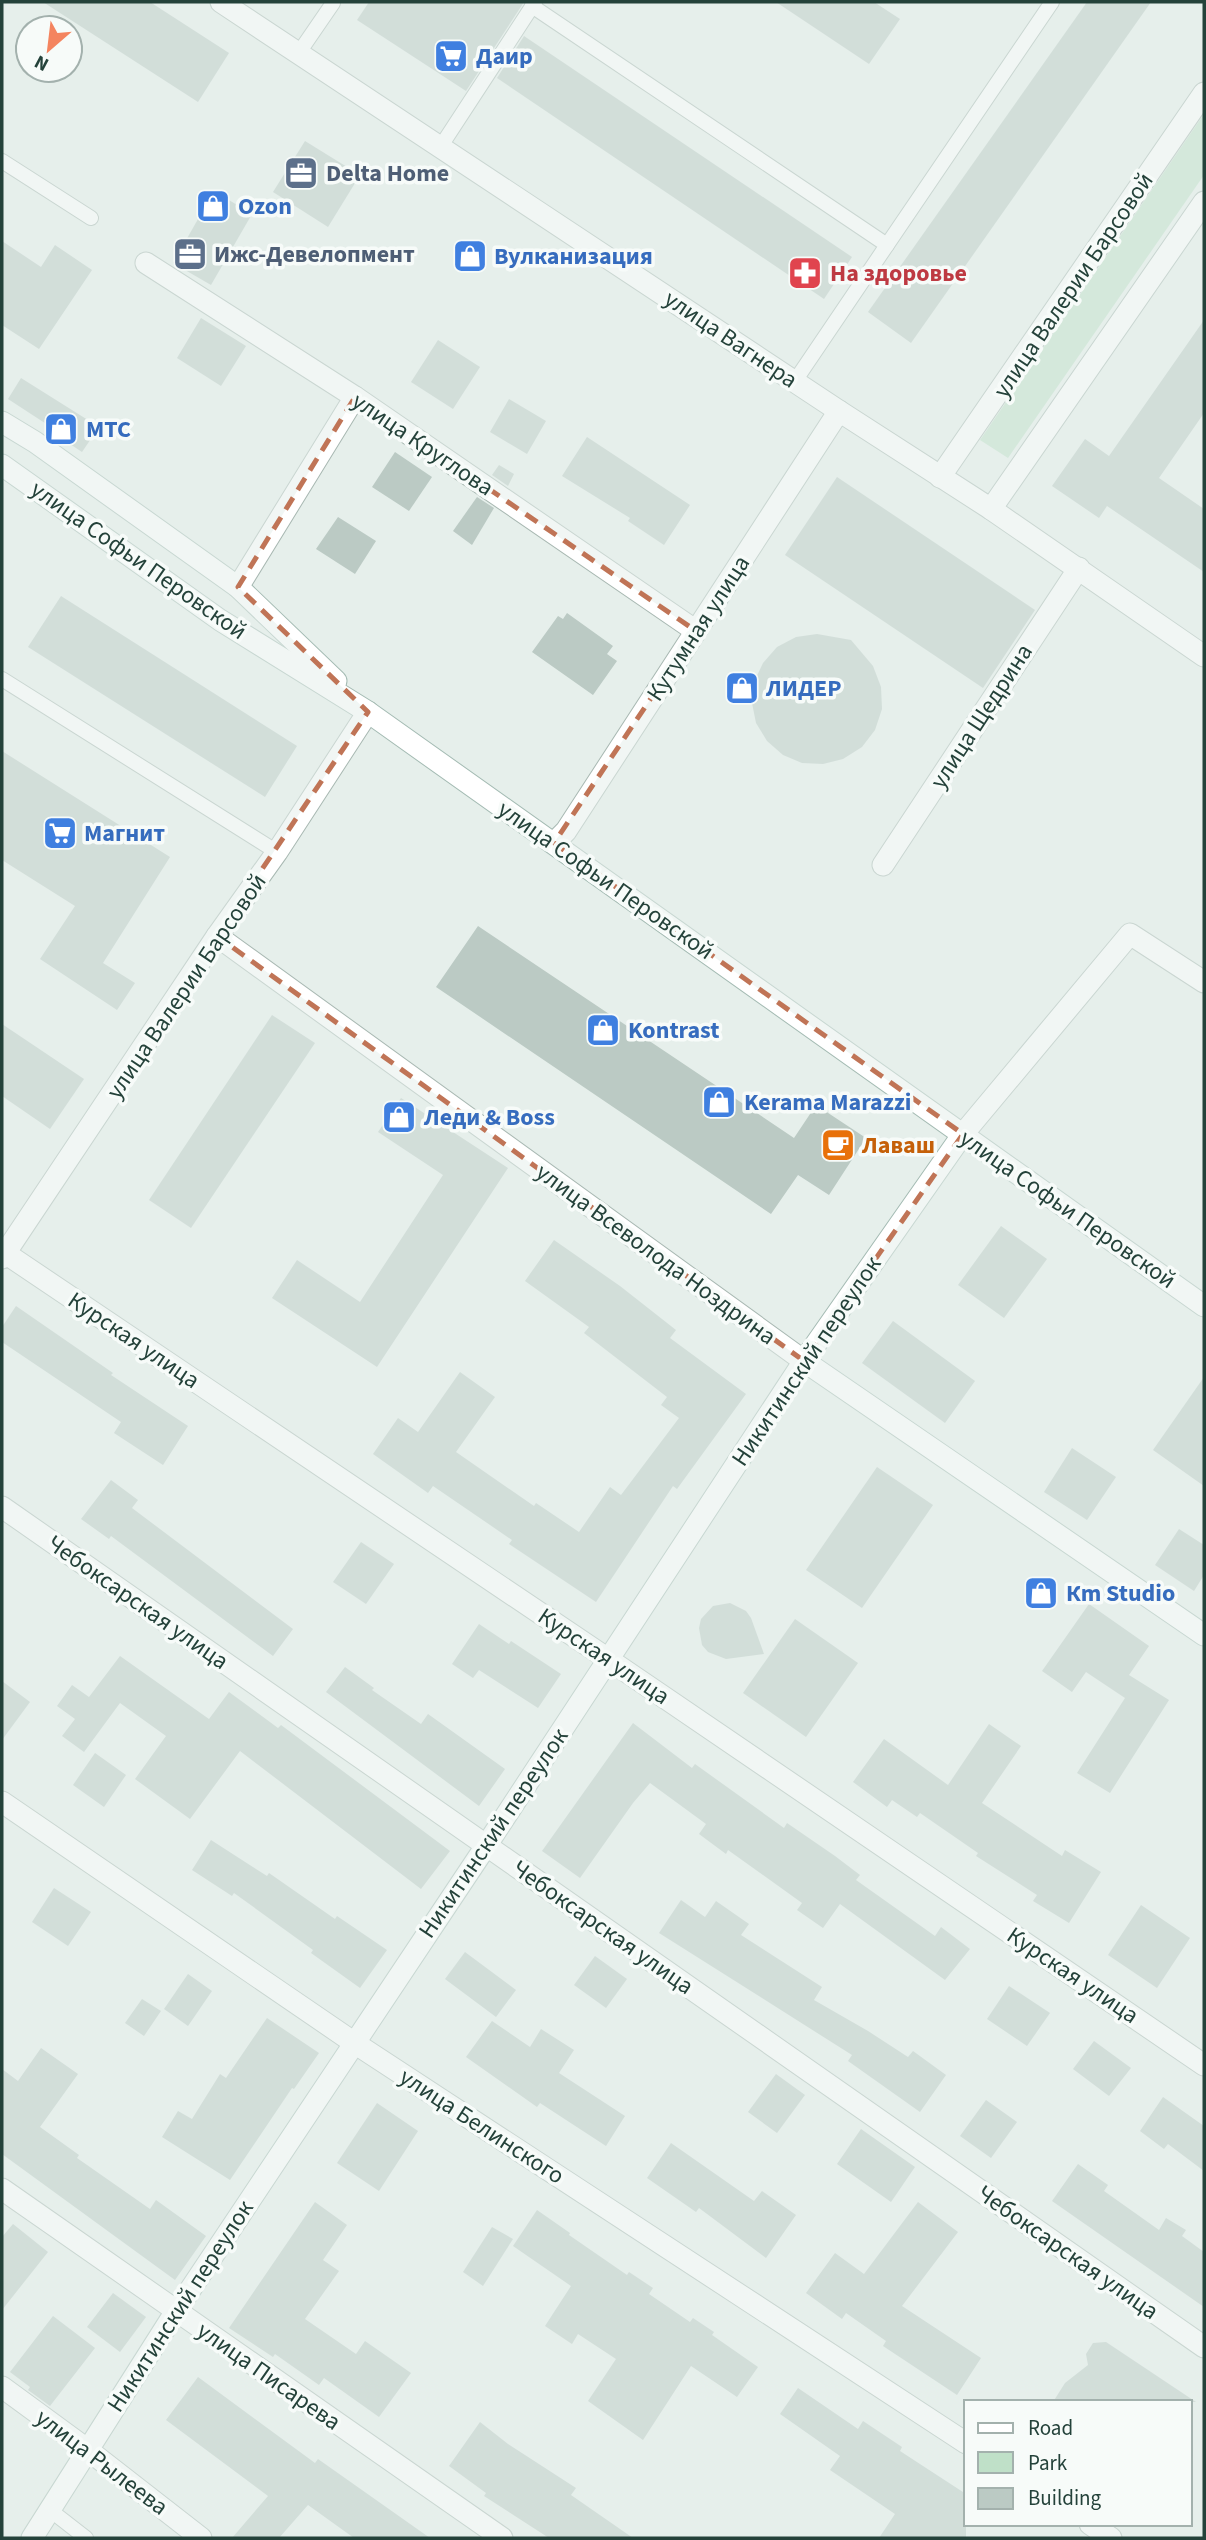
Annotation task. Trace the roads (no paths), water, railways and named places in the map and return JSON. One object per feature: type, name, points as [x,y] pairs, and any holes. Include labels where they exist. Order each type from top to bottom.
[{"type":"street","name":"улица Вагнера","points":[[221,2],[991,509],[1204,656]]},
{"type":"street","name":"улица Валерии Барсовой","points":[[940,477],[1204,93]]},
{"type":"street","points":[[991,509],[1204,202]]},
{"type":"street","name":"улица Круглова","points":[[146,263],[355,397],[696,631]]},
{"type":"street","points":[[238,587],[355,397]]},
{"type":"street","name":"Кутумная улица","points":[[554,843],[566,831],[839,411]]},
{"type":"street","points":[[2,422],[35,442],[238,587],[368,712]]},
{"type":"street","name":"улица Софьи Перовской","points":[[2,465],[220,620],[368,712],[1204,1306]]},
{"type":"street","name":"улица Щедрина","points":[[883,865],[1079,568]]},
{"type":"street","name":"улица Валерии Барсовой","points":[[3,1254],[217,936],[277,852],[368,712]]},
{"type":"street","name":"Никитинский переулок","points":[[32,2538],[176,2311],[486,1846],[804,1361],[963,1134],[1130,934],[1204,982]]},
{"type":"street","name":"улица Всеволода Ноздрина","points":[[217,936],[804,1361],[1204,1635]]},
{"type":"street","name":"Курская улица","points":[[3,1254],[608,1658],[1204,2065]]},
{"type":"street","name":"Чебоксарская улица","points":[[2,1507],[1204,2347]]},
{"type":"street","name":"улица Белинского","points":[[2,1801],[353,2042],[964,2442]]},
{"type":"street","name":"улица Писарева","points":[[2,2189],[502,2538]]},
{"type":"street","name":"улица Рылеева","points":[[2,2387],[201,2538]]},
{"type":"street","points":[[1093,2526],[1111,2538]]},
{"type":"lane","points":[[795,382],[1052,2]]},
{"type":"lane","points":[[298,54],[333,4]]},
{"type":"lane","points":[[441,146],[534,4],[887,245]]},
{"type":"lane","points":[[2,161],[91,218]]},
{"type":"lane","points":[[2,679],[277,852]]},
{"type":"lane","points":[[51,2510],[86,2538]]},
{"type":"place","name":"Даир","points":[[451,56]]},
{"type":"place","name":"Delta Home","points":[[301,173]]},
{"type":"place","name":"Ozon","points":[[213,206]]},
{"type":"place","name":"Ижс-Девелопмент","points":[[190,254]]},
{"type":"place","name":"Вулканизация","points":[[470,256]]},
{"type":"place","name":"На здоровье","points":[[805,273]]},
{"type":"place","name":"МТС","points":[[61,429]]},
{"type":"place","name":"ЛИДЕР","points":[[742,688]]},
{"type":"place","name":"Магнит","points":[[60,833]]},
{"type":"place","name":"Kontrast","points":[[603,1030]]},
{"type":"place","name":"Kerama Marazzi","points":[[719,1102]]},
{"type":"place","name":"Леди & Boss","points":[[399,1117]]},
{"type":"place","name":"Лаваш","points":[[838,1145]]},
{"type":"place","name":"Кm Studio","points":[[1041,1593]]}]
